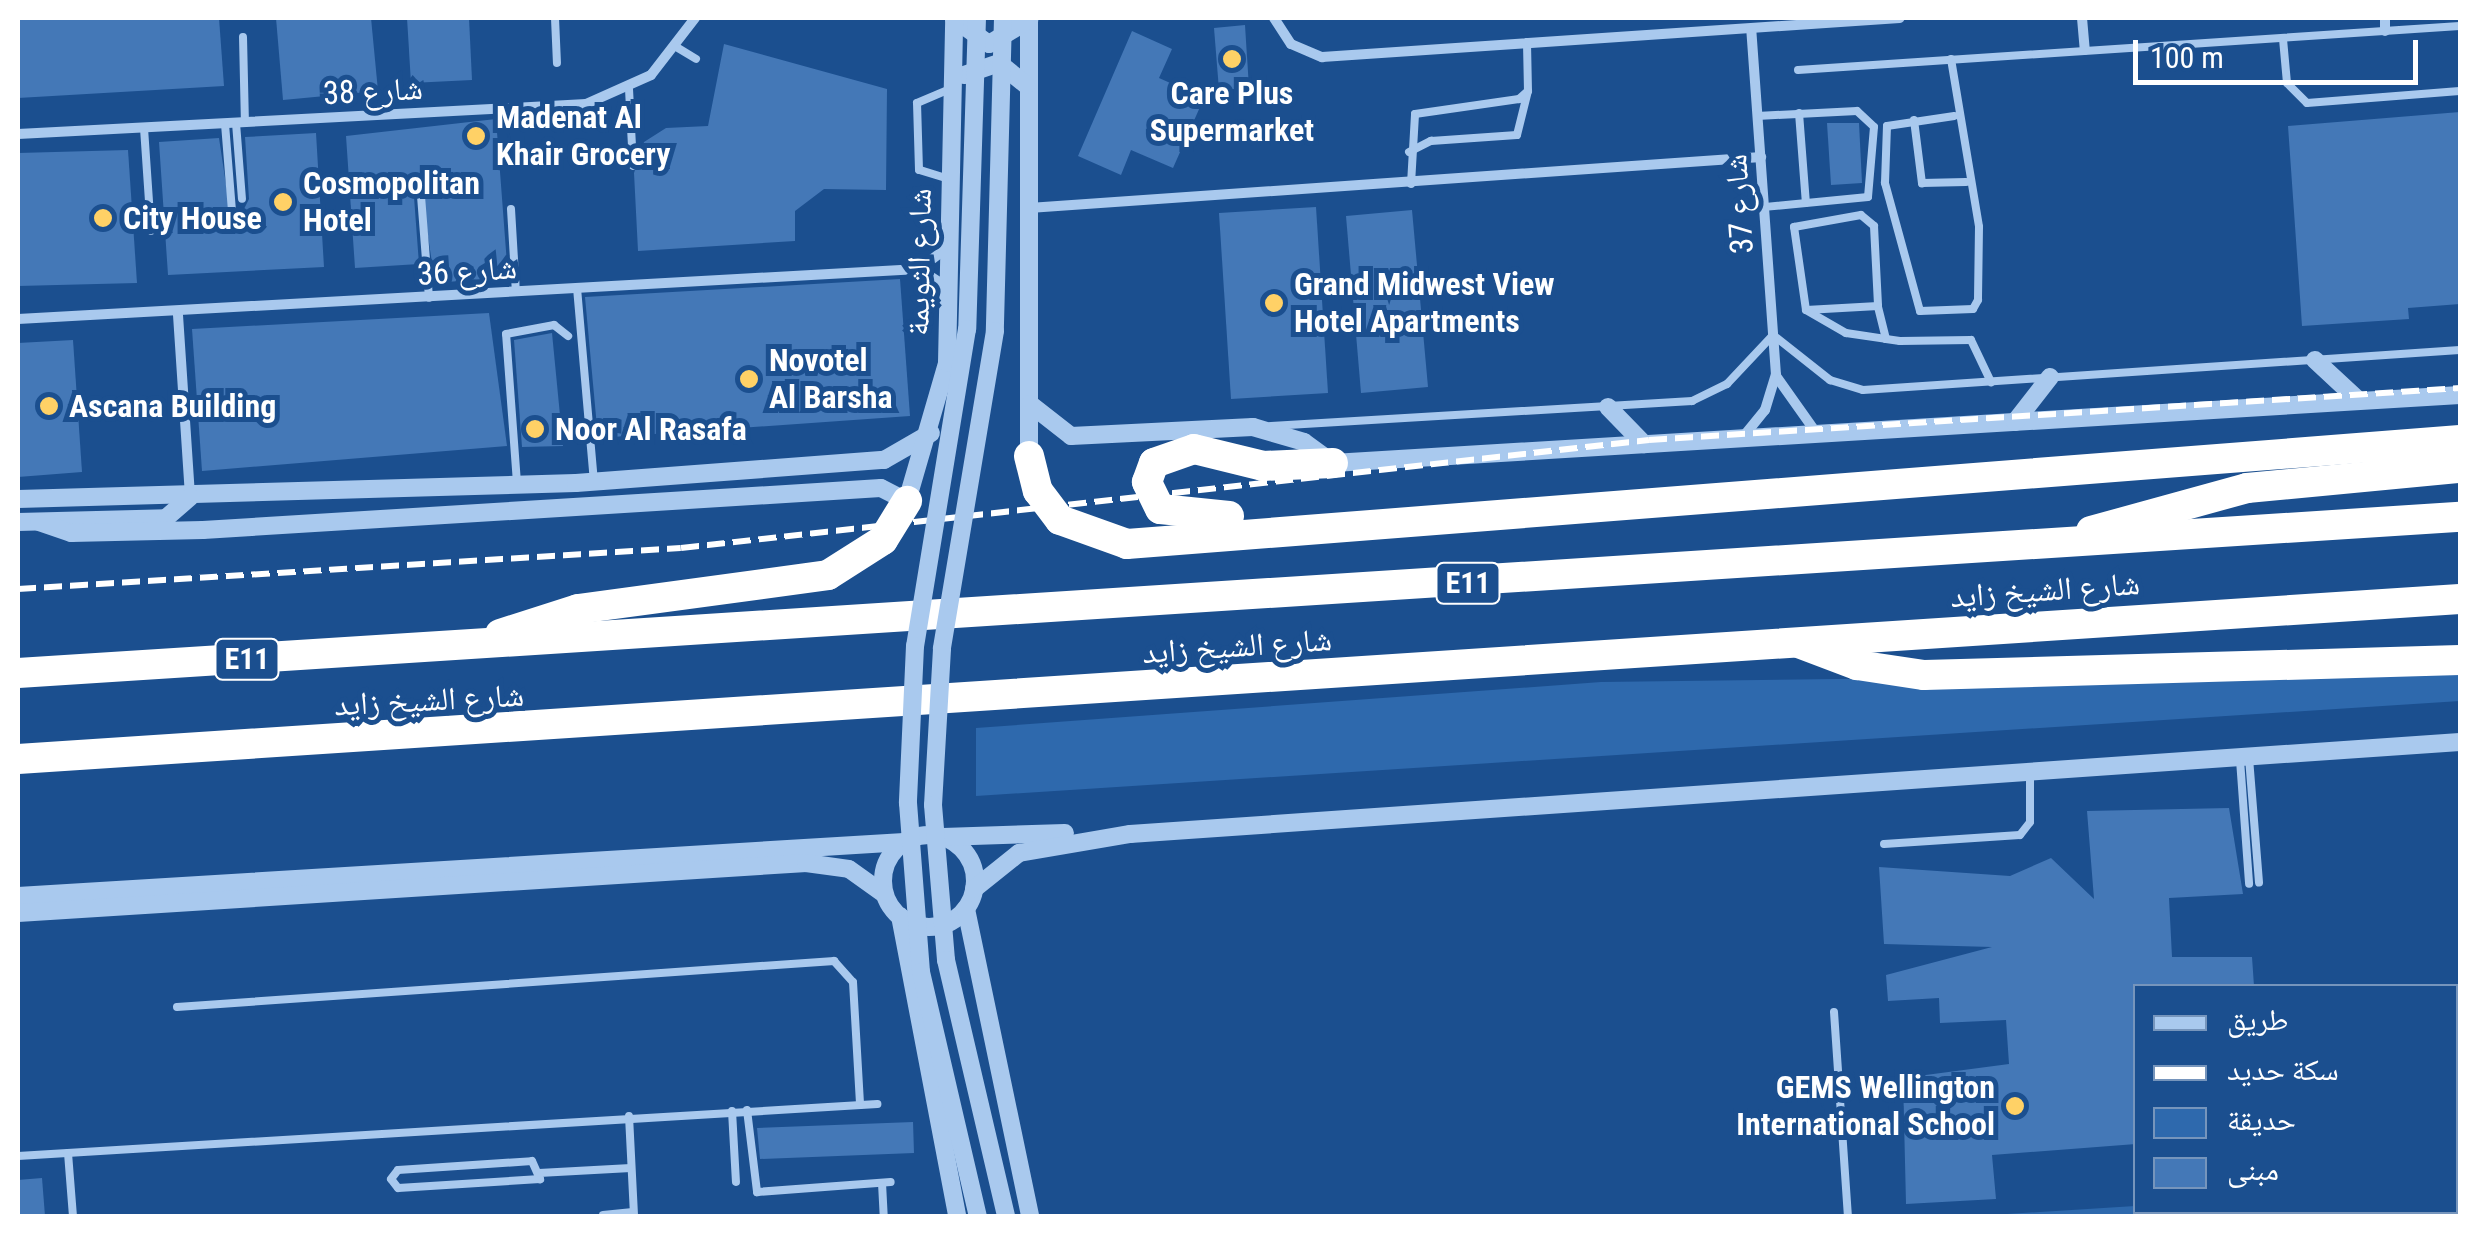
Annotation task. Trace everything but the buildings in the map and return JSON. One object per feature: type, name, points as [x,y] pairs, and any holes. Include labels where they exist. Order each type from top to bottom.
[{"type":"highway","points":[[1029,456],[1060,520],[1109,542],[2460,440]]},
{"type":"highway","points":[[1333,463],[1264,466],[1180,449],[1161,456],[1147,482],[1153,502],[1178,517],[1448,514]]},
{"type":"highway","points":[[2062,543],[2247,488],[2460,468]]},
{"type":"highway","points":[[476,645],[578,610],[828,575],[884,540],[907,501]]},
{"type":"highway","name":"شارع الشيخ زايد","points":[[18,673],[2460,517]]},
{"type":"highway","name":"شارع الشيخ زايد","points":[[18,759],[2460,598]]},
{"type":"highway","points":[[1794,641],[1857,665],[1924,675],[2460,660]]},
{"type":"highway","points":[[18,769],[84,756]]},
{"type":"street","name":"شارع 38","points":[[18,134],[575,105],[629,89],[678,48],[695,18]]},
{"type":"street","points":[[954,18],[989,44],[1029,19]]},
{"type":"street","name":"شارع الثويمة","points":[[907,501],[932,433],[950,290],[954,18]]},
{"type":"street","points":[[977,18],[968,329],[915,646],[908,802],[921,972],[978,1216]]},
{"type":"street","points":[[1003,18],[995,331],[942,649],[933,804],[946,960],[1006,1216]]},
{"type":"street","points":[[1274,18],[1290,44],[1322,56],[1900,18]]},
{"type":"street","points":[[2082,18],[2085,50]]},
{"type":"street","points":[[2385,18],[2385,31]]},
{"type":"street","points":[[1029,19],[1029,456]]},
{"type":"street","name":"شارع 37","points":[[1741,438],[1765,410],[1776,375],[1752,28]]},
{"type":"street","points":[[952,88],[990,62],[1026,85]]},
{"type":"street","points":[[1029,208],[1761,157]]},
{"type":"street","points":[[950,290],[919,269],[951,243]]},
{"type":"street","name":"شارع 36","points":[[18,319],[178,315],[919,269]]},
{"type":"street","points":[[178,315],[190,497]]},
{"type":"street","points":[[2316,360],[2358,400]]},
{"type":"street","points":[[1776,375],[1817,434]]},
{"type":"street","points":[[2015,422],[2050,378]]},
{"type":"street","points":[[1030,404],[1071,436],[1252,427],[1288,435],[1333,463],[2460,395]]},
{"type":"street","points":[[1608,407],[1644,444]]},
{"type":"street","points":[[18,499],[190,497],[594,481],[884,460],[932,433]]},
{"type":"street","points":[[39,522],[71,533],[203,530],[881,488],[907,501]]},
{"type":"street","points":[[18,522],[166,518],[190,497]]},
{"type":"street","points":[[18,896],[942,837],[1130,834],[2460,742]]},
{"type":"street","points":[[974,889],[1019,853],[1130,834]]},
{"type":"street","points":[[942,837],[972,863],[974,889],[966,909],[1030,1216]]},
{"type":"street","points":[[884,894],[888,859],[904,842]]},
{"type":"street","points":[[18,912],[806,864],[849,869],[884,894],[900,916],[957,1216]]},
{"type":"street","points":[[900,916],[934,927],[966,909]]},
{"type":"lane","points":[[555,18],[557,63]]},
{"type":"lane","points":[[1798,70],[2460,26]]},
{"type":"lane","points":[[233,224],[242,37]]},
{"type":"lane","points":[[2283,39],[2288,84],[2307,102],[2460,91]]},
{"type":"lane","points":[[1410,152],[1431,141],[1517,135],[1528,91],[1526,42]]},
{"type":"lane","points":[[678,48],[696,60]]},
{"type":"lane","points":[[1951,60],[1954,116],[1966,182],[1980,227],[1977,306],[1914,309],[1885,183],[1886,126],[1954,116]]},
{"type":"lane","points":[[951,180],[919,170],[917,103],[952,88]]},
{"type":"lane","points":[[629,89],[633,166]]},
{"type":"lane","points":[[1411,184],[1408,126],[1420,110],[1513,102],[1528,91]]},
{"type":"lane","points":[[1757,116],[1857,111],[1874,128],[1873,192],[1765,207]]},
{"type":"lane","points":[[1800,113],[1806,203]]},
{"type":"lane","points":[[1914,120],[1922,184],[1966,182]]},
{"type":"lane","points":[[235,123],[242,199]]},
{"type":"lane","points":[[144,128],[152,231]]},
{"type":"lane","points":[[421,196],[429,298]]},
{"type":"lane","points":[[512,209],[516,292]]},
{"type":"lane","points":[[1806,310],[1794,227],[1861,215],[1874,226],[1878,306],[1886,340]]},
{"type":"lane","points":[[577,288],[594,481]]},
{"type":"lane","points":[[1806,310],[1878,306]]},
{"type":"lane","points":[[1806,310],[1846,333],[1886,340],[1966,338],[1980,354],[1991,382]]},
{"type":"lane","points":[[517,483],[506,334],[554,325],[568,336]]},
{"type":"lane","points":[[1252,427],[1608,407],[1710,395],[1773,336],[1854,390],[2460,350]]},
{"type":"lane","points":[[1979,382],[1980,354]]},
{"type":"lane","points":[[2245,755],[2254,884]]},
{"type":"lane","points":[[1884,844],[2020,835],[2030,822],[2030,772]]},
{"type":"lane","points":[[177,1007],[834,961],[852,982],[860,1104]]},
{"type":"lane","points":[[1834,1012],[1848,1216]]},
{"type":"lane","points":[[18,1156],[629,1116],[877,1104]]},
{"type":"lane","points":[[732,1110],[736,1182]]},
{"type":"lane","points":[[747,1110],[757,1192],[886,1182],[884,1216]]},
{"type":"lane","points":[[603,1215],[633,1214],[629,1116]]},
{"type":"lane","points":[[68,1153],[73,1216]]},
{"type":"lane","points":[[539,1173],[532,1161],[434,1168],[390,1180],[398,1188],[631,1168]]},
{"type":"lane","points":[[434,1168],[435,1186]]},
{"type":"green space","points":[[2460,671],[2460,701],[976,796],[976,728],[1601,682]]},
{"type":"green space","points":[[2133,1206],[2133,1214],[2210,1216],[1976,1216]]},
{"type":"railway","points":[[18,589],[681,548],[1649,440],[2460,388]]},
{"type":"place","name":"Care Plus Supermarket","points":[[1232,59]]},
{"type":"place","name":"Madenat Al Khair Grocery","points":[[476,136]]},
{"type":"place","name":"Cosmopolitan Hotel","points":[[283,202]]},
{"type":"place","name":"City House","points":[[103,218]]},
{"type":"place","name":"Grand Midwest View Hotel Apartments","points":[[1274,303]]},
{"type":"place","name":"Novotel Al Barsha","points":[[749,379]]},
{"type":"place","name":"Ascana Building","points":[[49,406]]},
{"type":"place","name":"Noor Al Rasafa","points":[[535,429]]},
{"type":"place","name":"GEMS Wellington International School","points":[[2015,1106]]}]
